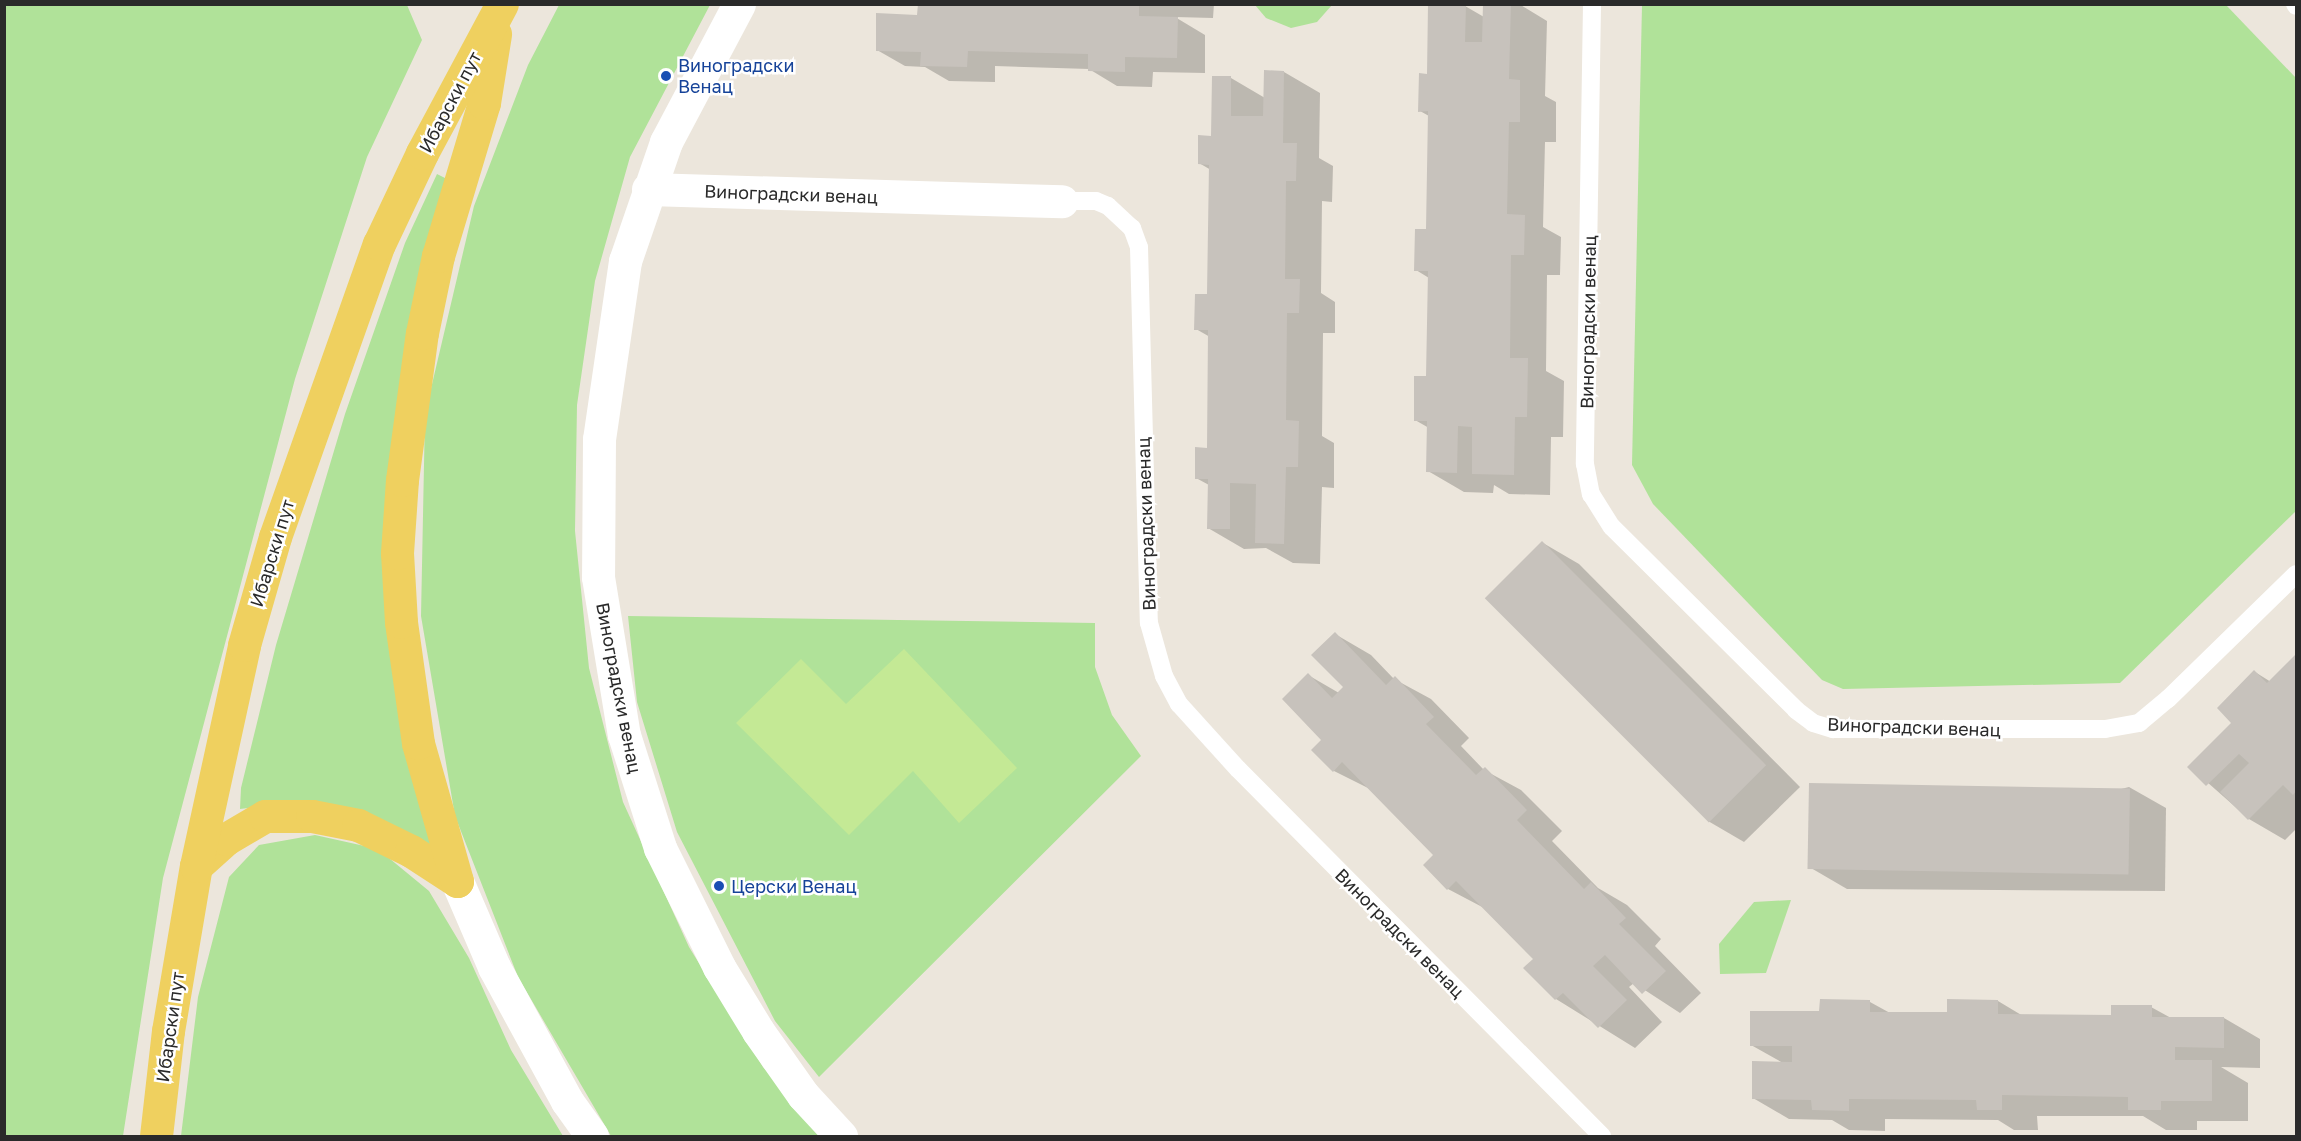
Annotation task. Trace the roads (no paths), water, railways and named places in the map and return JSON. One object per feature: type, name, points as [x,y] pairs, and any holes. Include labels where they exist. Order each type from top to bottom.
[{"type":"main road","name":"Ибарски пут","points":[[156,1137],[168,1031],[195,866],[244,645],[308,438],[380,243],[422,153],[500,7]]},
{"type":"main road","points":[[457,881],[416,733],[401,622],[397,553],[402,480],[422,333],[438,256],[484,103],[500,7]]},
{"type":"main road","points":[[195,866],[226,838],[265,816],[304,815],[358,825],[411,851],[457,881]]},
{"type":"street","name":"Виноградски венац","points":[[739,4],[680,112],[648,189],[629,244],[613,322],[596,483],[598,577],[624,735],[660,848],[719,967],[779,1064],[841,1137]]},
{"type":"street","name":"Виноградски венац","points":[[648,189],[1062,201]]},
{"type":"street","points":[[457,881],[494,967],[567,1101],[592,1137]]},
{"type":"lane","name":"Виноградски венац","points":[[1592,4],[1585,464],[1591,494],[1612,526],[1796,710],[1813,723],[1833,729],[2105,729],[2139,723],[2168,699],[2296,573]]},
{"type":"lane","name":"Виноградски венац","points":[[1062,201],[1096,201],[1108,206],[1131,228],[1139,247],[1149,623],[1164,676],[1179,704],[1238,769],[1602,1137]]},
{"type":"place","name":"Виноградски Венац","points":[[666,76]]},
{"type":"place","name":"Церски Венац","points":[[719,886]]}]
